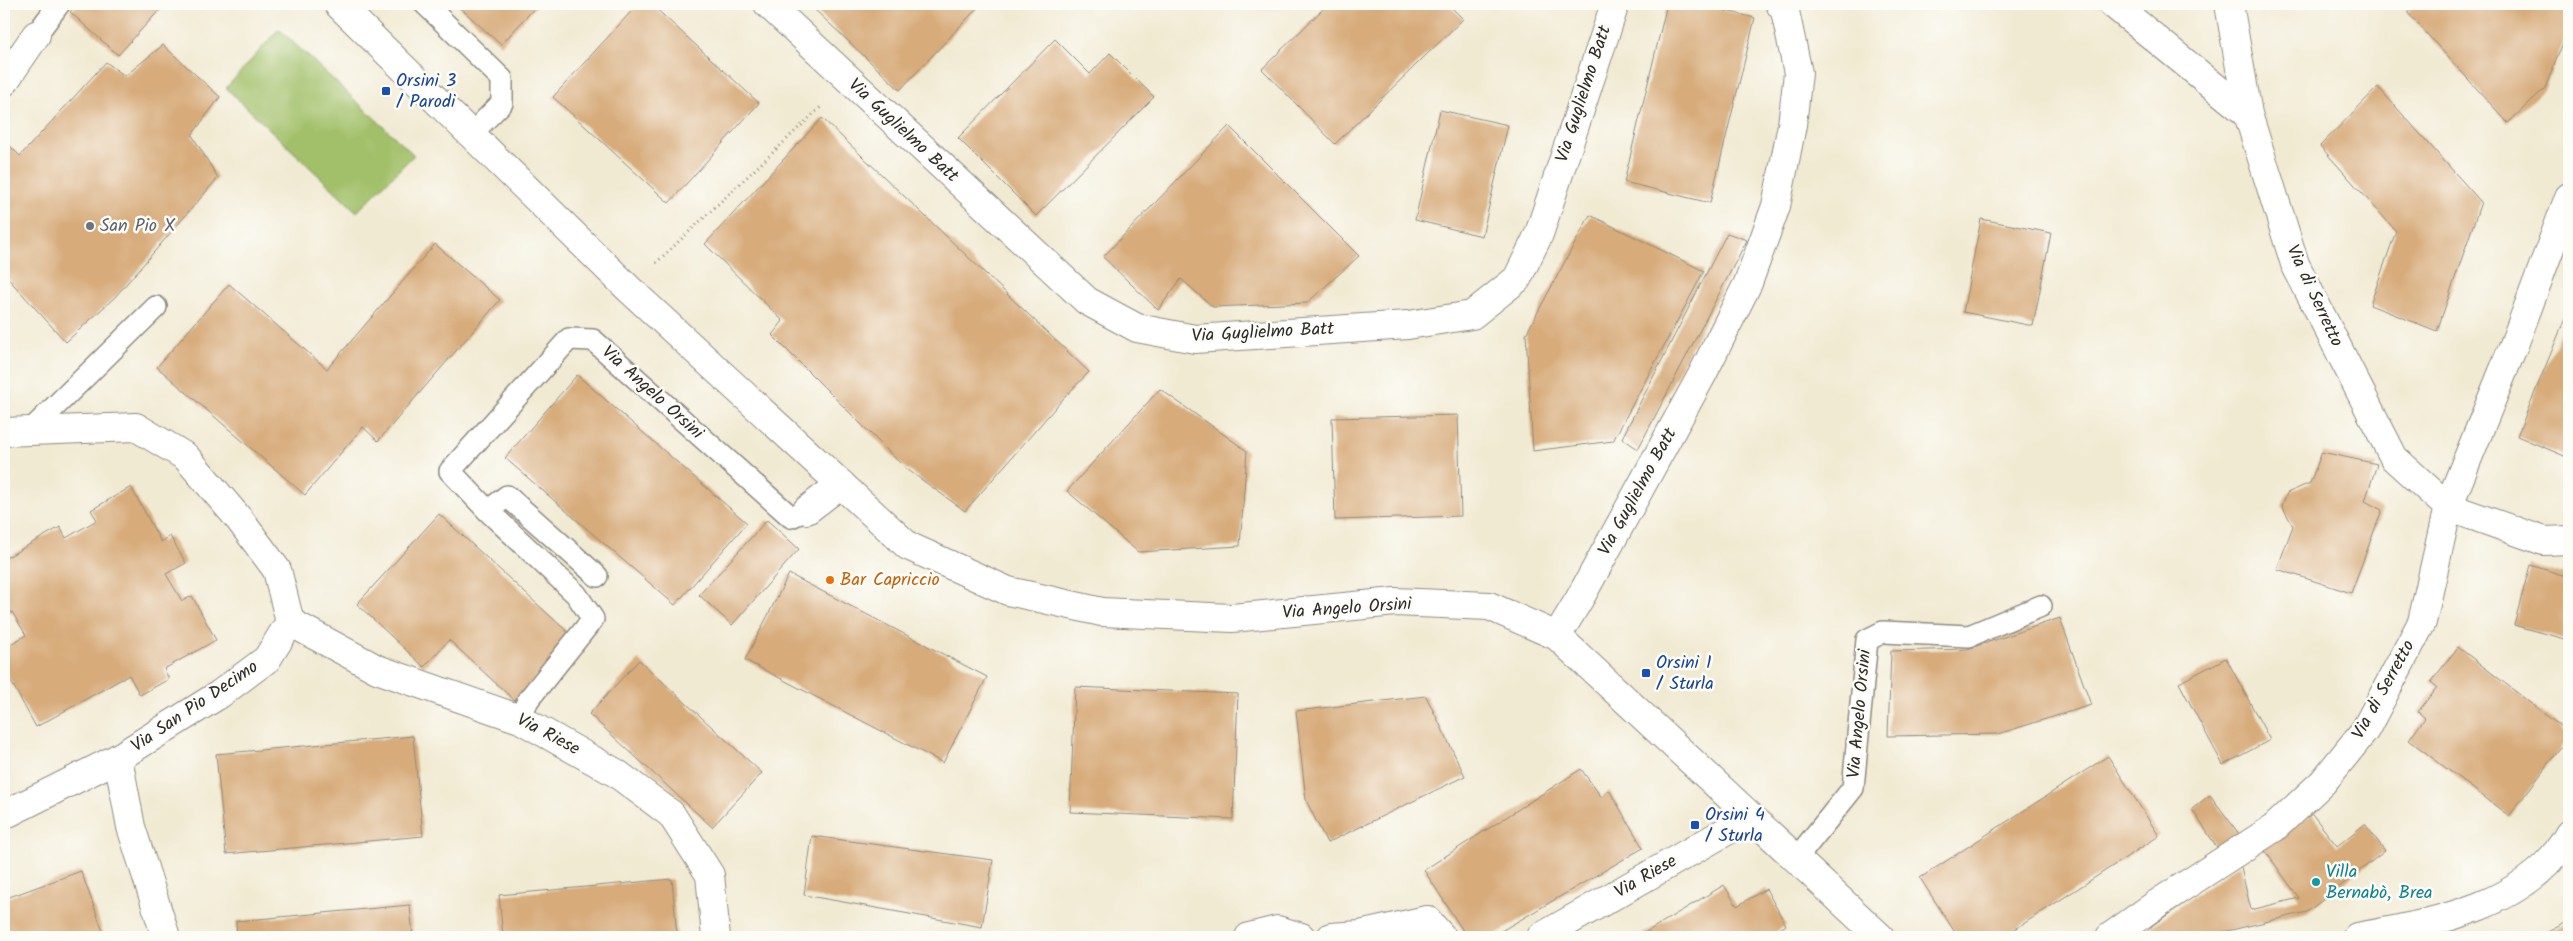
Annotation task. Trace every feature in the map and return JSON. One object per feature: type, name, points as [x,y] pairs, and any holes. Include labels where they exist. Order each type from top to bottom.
[{"type":"street","name":"Via Angelo Orsini","points":[[338,4],[628,289],[908,546],[1008,591],[1102,612],[1232,618],[1395,602],[1489,606],[1557,636],[1880,937]]},
{"type":"street","name":"Via Guglielmo Batt","points":[[768,4],[1088,302],[1137,328],[1195,340],[1408,326],[1472,315],[1518,279],[1539,234],[1615,4]]},
{"type":"street","name":"Via Guglielmo Batt","points":[[1557,636],[1580,598],[1702,375],[1748,283],[1776,206],[1792,125],[1798,73],[1784,11],[1780,4]]},
{"type":"street","points":[[2113,4],[2248,114]]},
{"type":"street","name":"Via di Serretto","points":[[2229,4],[2248,114],[2295,264],[2394,458],[2448,507]]},
{"type":"street","points":[[4,82],[36,34]]},
{"type":"street","name":"Via di Serretto","points":[[2110,937],[2158,903],[2274,828],[2323,782],[2365,730],[2422,622],[2448,507],[2515,342],[2569,197]]},
{"type":"street","points":[[16,432],[136,427],[186,457],[239,519],[277,570],[290,622]]},
{"type":"street","name":"Via Angelo Orsini","points":[[807,510],[841,484]]},
{"type":"street","points":[[2448,507],[2544,541],[2569,540]]},
{"type":"street","name":"Via Riese","points":[[290,622],[377,669],[520,719],[616,773],[671,814],[710,875],[716,937]]},
{"type":"street","name":"Via San Pio Decimo","points":[[4,815],[118,758],[220,694],[267,659],[290,622]]},
{"type":"street","points":[[118,758],[131,827],[166,937]]},
{"type":"street","name":"Via Riese","points":[[1540,937],[1751,817]]},
{"type":"street","points":[[2357,937],[2447,918],[2487,904],[2538,870],[2568,840]]},
{"type":"street","points":[[1331,937],[1360,935],[1426,920],[1442,937]]},
{"type":"street","points":[[1249,937],[1277,930],[1301,937]]},
{"type":"lane","points":[[36,34],[59,4]]},
{"type":"lane","points":[[425,4],[502,79],[502,103],[471,134]]},
{"type":"lane","points":[[16,432],[156,308]]},
{"type":"lane","name":"Via Angelo Orsini","points":[[520,719],[528,700],[593,619],[576,594],[488,511],[450,471],[569,339],[593,340],[791,517],[807,510]]},
{"type":"lane","points":[[488,511],[507,496],[597,576]]},
{"type":"lane","name":"Via Angelo Orsini","points":[[1796,859],[1853,788],[1867,640],[1883,632],[1969,636],[2041,606]]},
{"type":"path","points":[[656,263],[849,80]]},
{"type":"green space","points":[[279,29],[414,155],[357,212],[226,88]]},
{"type":"building","points":[[4,4],[12,4],[4,18]]},
{"type":"building","points":[[78,4],[165,4],[118,55],[70,12]]},
{"type":"building","points":[[456,4],[538,4],[501,45]]},
{"type":"building","points":[[638,4],[651,4],[759,103],[669,203],[553,97]]},
{"type":"building","points":[[815,4],[981,4],[900,90],[812,7]]},
{"type":"building","points":[[1328,4],[1448,4],[1463,19],[1335,144],[1262,69]]},
{"type":"building","points":[[1667,4],[1698,4],[1755,18],[1710,203],[1624,182]]},
{"type":"building","points":[[2417,4],[2569,4],[2569,28],[2545,88],[2508,123],[2407,12]]},
{"type":"building","points":[[1055,39],[1090,74],[1110,53],[1154,97],[1036,216],[958,138]]},
{"type":"building","name":"San Pio X","points":[[163,45],[220,97],[192,135],[218,178],[115,297],[66,342],[4,274],[4,140],[20,156],[106,62],[125,76]]},
{"type":"building","points":[[2378,87],[2481,202],[2437,331],[2370,305],[2396,231],[2320,146]]},
{"type":"building","points":[[1440,110],[1508,125],[1482,236],[1415,220]]},
{"type":"building","points":[[822,118],[1089,372],[1062,400],[965,511],[904,467],[772,335],[783,321],[705,244]]},
{"type":"building","points":[[1229,126],[1359,256],[1307,303],[1213,307],[1181,279],[1158,310],[1103,257]]},
{"type":"building","points":[[1590,215],[1704,271],[1613,441],[1533,451],[1526,334]]},
{"type":"building","points":[[1981,219],[2051,233],[2033,326],[1963,312]]},
{"type":"building","points":[[1727,233],[1747,240],[1638,449],[1622,438]]},
{"type":"building","points":[[435,244],[500,300],[378,441],[363,427],[305,495],[157,367],[229,284],[327,369]]},
{"type":"building","points":[[2569,309],[2569,458],[2517,436]]},
{"type":"building","points":[[577,375],[747,523],[675,605],[505,458]]},
{"type":"building","points":[[1160,389],[1247,451],[1240,546],[1138,552],[1067,491]]},
{"type":"building","points":[[1458,415],[1461,516],[1335,520],[1332,418]]},
{"type":"building","points":[[2322,452],[2377,464],[2365,501],[2382,510],[2351,593],[2277,569],[2293,526],[2282,506],[2287,493],[2310,483]]},
{"type":"building","points":[[131,487],[161,542],[170,536],[186,563],[166,574],[182,601],[192,596],[216,640],[164,669],[169,679],[140,695],[129,675],[36,727],[4,669],[4,648],[26,635],[12,612],[4,615],[4,559],[60,527],[66,538],[97,520],[91,510]]},
{"type":"building","points":[[439,514],[573,637],[515,701],[449,640],[424,667],[357,604]]},
{"type":"building","points":[[767,520],[799,549],[732,625],[699,595]]},
{"type":"building","points":[[2530,565],[2569,577],[2569,640],[2514,625]]},
{"type":"building","points":[[789,574],[987,677],[943,763],[745,660]]},
{"type":"building","points":[[2060,618],[2091,705],[1998,734],[1888,736],[1891,651],[1968,649]]},
{"type":"building","points":[[2458,647],[2569,733],[2569,737],[2509,816],[2409,740],[2425,718],[2418,712],[2437,687],[2431,682]]},
{"type":"building","points":[[2226,658],[2270,740],[2223,765],[2179,683]]},
{"type":"building","points":[[639,660],[762,773],[712,827],[589,714]]},
{"type":"building","points":[[1075,687],[1238,694],[1233,819],[1070,812]]},
{"type":"building","points":[[1426,696],[1465,776],[1327,843],[1306,800],[1296,711]]},
{"type":"building","points":[[413,736],[423,836],[226,854],[216,754]]},
{"type":"building","points":[[2108,756],[2159,836],[2003,937],[1958,937],[1920,878]]},
{"type":"building","points":[[1581,769],[1602,798],[1609,790],[1643,848],[1491,937],[1467,937],[1424,870]]},
{"type":"building","points":[[2210,795],[2243,839],[2221,854],[2192,809]]},
{"type":"building","name":"Villa Bernabò, Brea","points":[[2312,814],[2337,846],[2365,824],[2385,851],[2307,912],[2202,937],[2142,937],[2153,925],[2240,864],[2251,910],[2299,898],[2263,848]]},
{"type":"building","points":[[812,836],[993,860],[982,927],[804,895]]},
{"type":"building","points":[[81,871],[105,937],[4,937],[4,899]]},
{"type":"building","points":[[672,879],[677,937],[503,937],[499,895]]},
{"type":"building","points":[[1724,885],[1737,906],[1766,889],[1786,925],[1768,937],[1638,937]]},
{"type":"building","points":[[410,905],[413,937],[237,937],[236,921]]},
{"type":"building","points":[[2569,921],[2569,937],[2538,937]]},
{"type":"place","name":"Orsini 3 / Parodi","points":[[386,91]]},
{"type":"place","name":"San Pio X","points":[[90,226]]},
{"type":"place","name":"Bar Capriccio","points":[[830,580]]},
{"type":"place","name":"Orsini 1 / Sturla","points":[[1646,673]]},
{"type":"place","name":"Orsini 4 / Sturla","points":[[1695,825]]},
{"type":"place","name":"Villa Bernabò, Brea","points":[[2316,882]]}]
